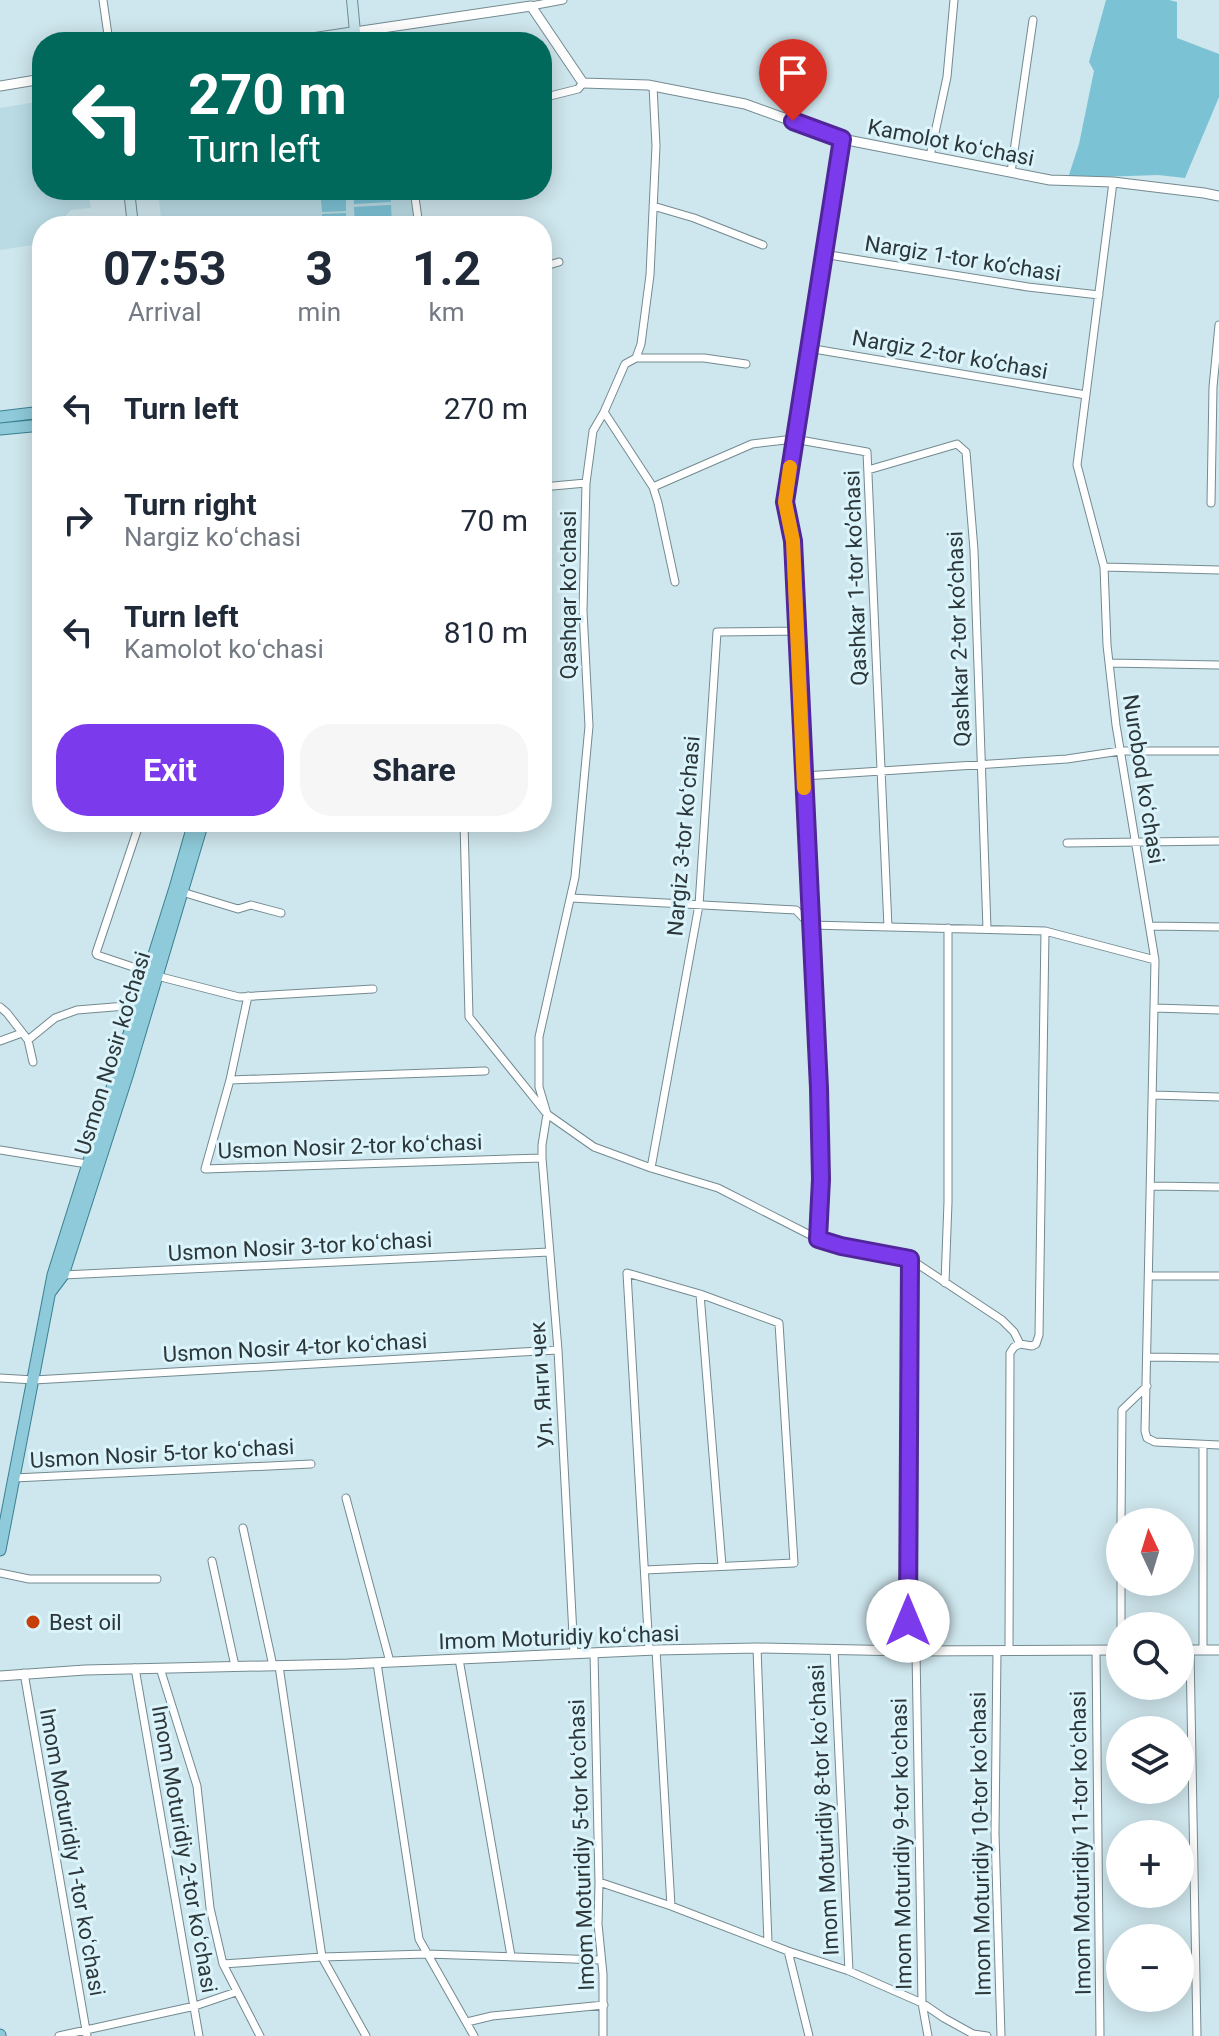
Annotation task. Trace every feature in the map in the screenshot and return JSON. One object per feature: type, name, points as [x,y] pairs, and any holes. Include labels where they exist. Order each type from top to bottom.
[{"type":"main road","points":[[352,0],[355,32]]},
{"type":"main road","points":[[0,417],[32,413]]},
{"type":"main road","points":[[0,429],[32,426]]},
{"type":"main road","name":"Usmon Nosir ko‘chasi","points":[[0,1550],[51,1291],[128,1073],[191,832]]},
{"type":"main road","name":"Usmon Nosir ko‘chasi","points":[[164,936],[182,892],[200,832]]},
{"type":"main road","name":"Usmon Nosir ko‘chasi","points":[[58,1275],[87,1164],[138,1005],[152,974]]},
{"type":"street","points":[[103,0],[108,32]]},
{"type":"street","points":[[355,32],[563,0]]},
{"type":"street","points":[[930,156],[947,77],[954,0]]},
{"type":"street","points":[[531,6],[549,32]]},
{"type":"street","points":[[1011,172],[1033,20]]},
{"type":"street","points":[[552,37],[583,83],[578,89],[552,96]]},
{"type":"street","points":[[0,86],[32,81]]},
{"type":"street","name":"Kamolot koʻchasi","points":[[583,83],[653,86],[745,104],[842,139],[1050,180],[1113,182],[1219,196]]},
{"type":"street","name":"Qashqar koʻchasi","points":[[547,1114],[539,1087],[539,1037],[575,877],[589,726],[583,611],[586,483],[593,431],[625,364],[636,358],[641,344],[650,275],[656,146],[653,86]]},
{"type":"street","points":[[818,1239],[821,1179],[819,1088],[793,541],[785,502],[842,139]]},
{"type":"street","name":"Nurobod koʻchasi","points":[[1113,182],[1077,465],[1104,567],[1109,663],[1120,751],[1155,960],[1145,1431],[1147,1438],[1155,1442],[1203,1445]]},
{"type":"street","points":[[653,206],[763,245]]},
{"type":"street","name":"Nargiz 1-tor ko‘chasi","points":[[823,254],[1014,285],[1099,295]]},
{"type":"street","points":[[552,264],[559,262]]},
{"type":"street","points":[[1211,503],[1213,387],[1219,325]]},
{"type":"street","name":"Nargiz 2-tor ko‘chasi","points":[[808,348],[1086,395]]},
{"type":"street","points":[[636,358],[704,358],[746,364]]},
{"type":"street","points":[[604,412],[653,487],[675,582]]},
{"type":"street","name":"Qashkar 1-tor koʼchasi","points":[[653,487],[752,444],[794,439],[867,452],[888,927]]},
{"type":"street","name":"Qashkar 2-tor koʼchasi","points":[[868,470],[957,444],[966,452],[974,550],[987,929]]},
{"type":"street","points":[[552,486],[586,483]]},
{"type":"street","points":[[1104,567],[1219,570]]},
{"type":"street","name":"Nargiz 3-tor koʻchasi","points":[[651,1168],[699,905],[717,632],[797,631]]},
{"type":"street","points":[[1109,663],[1219,665]]},
{"type":"street","points":[[804,776],[1067,759],[1120,751],[1219,751]]},
{"type":"street","points":[[137,832],[97,955],[152,974],[239,997],[373,989]]},
{"type":"street","points":[[464,832],[469,1017],[547,1114],[594,1147],[718,1188],[818,1239],[910,1259],[1002,1320],[1020,1344]]},
{"type":"street","points":[[1067,843],[1219,841]]},
{"type":"street","points":[[182,892],[238,909],[251,905],[281,913]]},
{"type":"street","points":[[571,898],[796,910],[810,925],[1045,931],[1155,960]]},
{"type":"street","points":[[1150,926],[1219,927]]},
{"type":"street","points":[[945,1283],[948,928]]},
{"type":"street","points":[[1009,1651],[1010,1353],[1020,1344],[1036,1344],[1039,1335],[1045,931]]},
{"type":"street","name":"Usmon Nosir 2-tor koʻchasi","points":[[248,996],[230,1080],[205,1169],[542,1158]]},
{"type":"street","points":[[0,1041],[25,1036],[55,1018],[77,1010],[138,1005]]},
{"type":"street","points":[[0,1007],[25,1036],[33,1062]]},
{"type":"street","points":[[1154,1008],[1219,1010]]},
{"type":"street","points":[[230,1080],[485,1071]]},
{"type":"street","points":[[1153,1095],[1219,1097]]},
{"type":"street","name":"Ул. Янги чек","points":[[547,1114],[542,1158],[558,1350],[574,1654]]},
{"type":"street","points":[[0,1150],[87,1164]]},
{"type":"street","points":[[1151,1186],[1219,1187]]},
{"type":"street","name":"Usmon Nosir 3-tor koʻchasi","points":[[58,1275],[549,1252]]},
{"type":"street","name":"Imom Moturidiy 9-tor koʻchasi","points":[[910,1259],[912,1651],[922,2003],[928,2036]]},
{"type":"street","points":[[645,1570],[794,1563],[779,1323],[700,1294],[627,1273],[645,1570],[671,1906]]},
{"type":"street","points":[[1149,1276],[1219,1276]]},
{"type":"street","points":[[700,1294],[722,1566]]},
{"type":"street","name":"Usmon Nosir 4-tor koʻchasi","points":[[0,1378],[34,1380],[558,1350]]},
{"type":"street","points":[[1147,1357],[1219,1358]]},
{"type":"street","points":[[1121,1508],[1122,1410],[1147,1386]]},
{"type":"street","points":[[1203,1650],[1203,1445],[1219,1445]]},
{"type":"street","name":"Usmon Nosir 5-tor koʻchasi","points":[[14,1478],[311,1464]]},
{"type":"street","points":[[346,1498],[390,1662]]},
{"type":"street","points":[[243,1528],[276,1666],[322,1957],[366,2036]]},
{"type":"street","points":[[212,1561],[235,1666]]},
{"type":"street","points":[[0,1573],[29,1579],[157,1579]]},
{"type":"street","points":[[757,1648],[768,1943]]},
{"type":"street","name":"Imom Moturidiy 8-tor koʻchasi","points":[[834,1649],[849,1971]]},
{"type":"street","name":"Imom Moturidiy koʻchasi","points":[[0,1676],[135,1668],[377,1663],[652,1650],[1106,1651]]},
{"type":"street","points":[[1194,1650],[1219,1650]]},
{"type":"street","name":"Imom Moturidiy 10-tor koʻchasi","points":[[997,1651],[995,1833],[1001,2036]]},
{"type":"street","name":"Imom Moturidiy 11-tor koʻchasi","points":[[1096,1651],[1100,2036]]},
{"type":"street","name":"Imom Moturidiy 5-tor koʻchasi","points":[[594,1653],[603,2036]]},
{"type":"street","points":[[459,1659],[511,1956]]},
{"type":"street","points":[[377,1663],[419,1939],[474,2036]]},
{"type":"street","name":"Imom Moturidiy 2-tor koʻchasi","points":[[135,1668],[199,2036]]},
{"type":"street","points":[[160,1668],[197,1786],[210,1908],[223,1964],[260,2036]]},
{"type":"street","name":"Imom Moturidiy 1-tor koʻchasi","points":[[24,1673],[86,2033]]},
{"type":"street","points":[[1187,1700],[1197,2036]]},
{"type":"street","points":[[599,1882],[849,1971],[922,2003],[973,2034],[987,2036]]},
{"type":"street","points":[[788,1951],[809,2036]]},
{"type":"street","points":[[223,1964],[427,1954],[601,1960]]},
{"type":"street","points":[[59,2036],[86,2033],[195,2006],[236,1992]]},
{"type":"street","points":[[467,2022],[492,2016],[604,2005]]},
{"type":"shaded area","points":[[1106,0],[1177,2],[1177,38],[1219,54],[1219,97],[1185,178],[1158,175],[1068,178],[1079,144],[1094,71],[1089,62]]},
{"type":"shaded area","points":[[32,103],[32,200],[90,200],[91,208],[71,210],[65,216],[32,216],[32,245],[0,250],[0,108]]},
{"type":"shaded area","points":[[159,200],[411,200],[413,216],[161,216]]},
{"type":"shaded area","points":[[321,200],[346,200],[346,211],[322,212]]},
{"type":"shaded area","points":[[354,200],[391,202],[354,204]]},
{"type":"shaded area","points":[[391,205],[392,216],[354,216],[354,207]]},
{"type":"shaded area","points":[[346,213],[346,216],[322,216]]},
{"type":"slow traffic","points":[[790,467],[785,502],[793,541],[804,788]]},
{"type":"place","name":"Best oil","points":[[33,1622]]},
{"type":"route","points":[[793,121],[842,139],[785,502],[793,541],[819,1088],[821,1179],[818,1239],[910,1259],[908,1621]]}]
